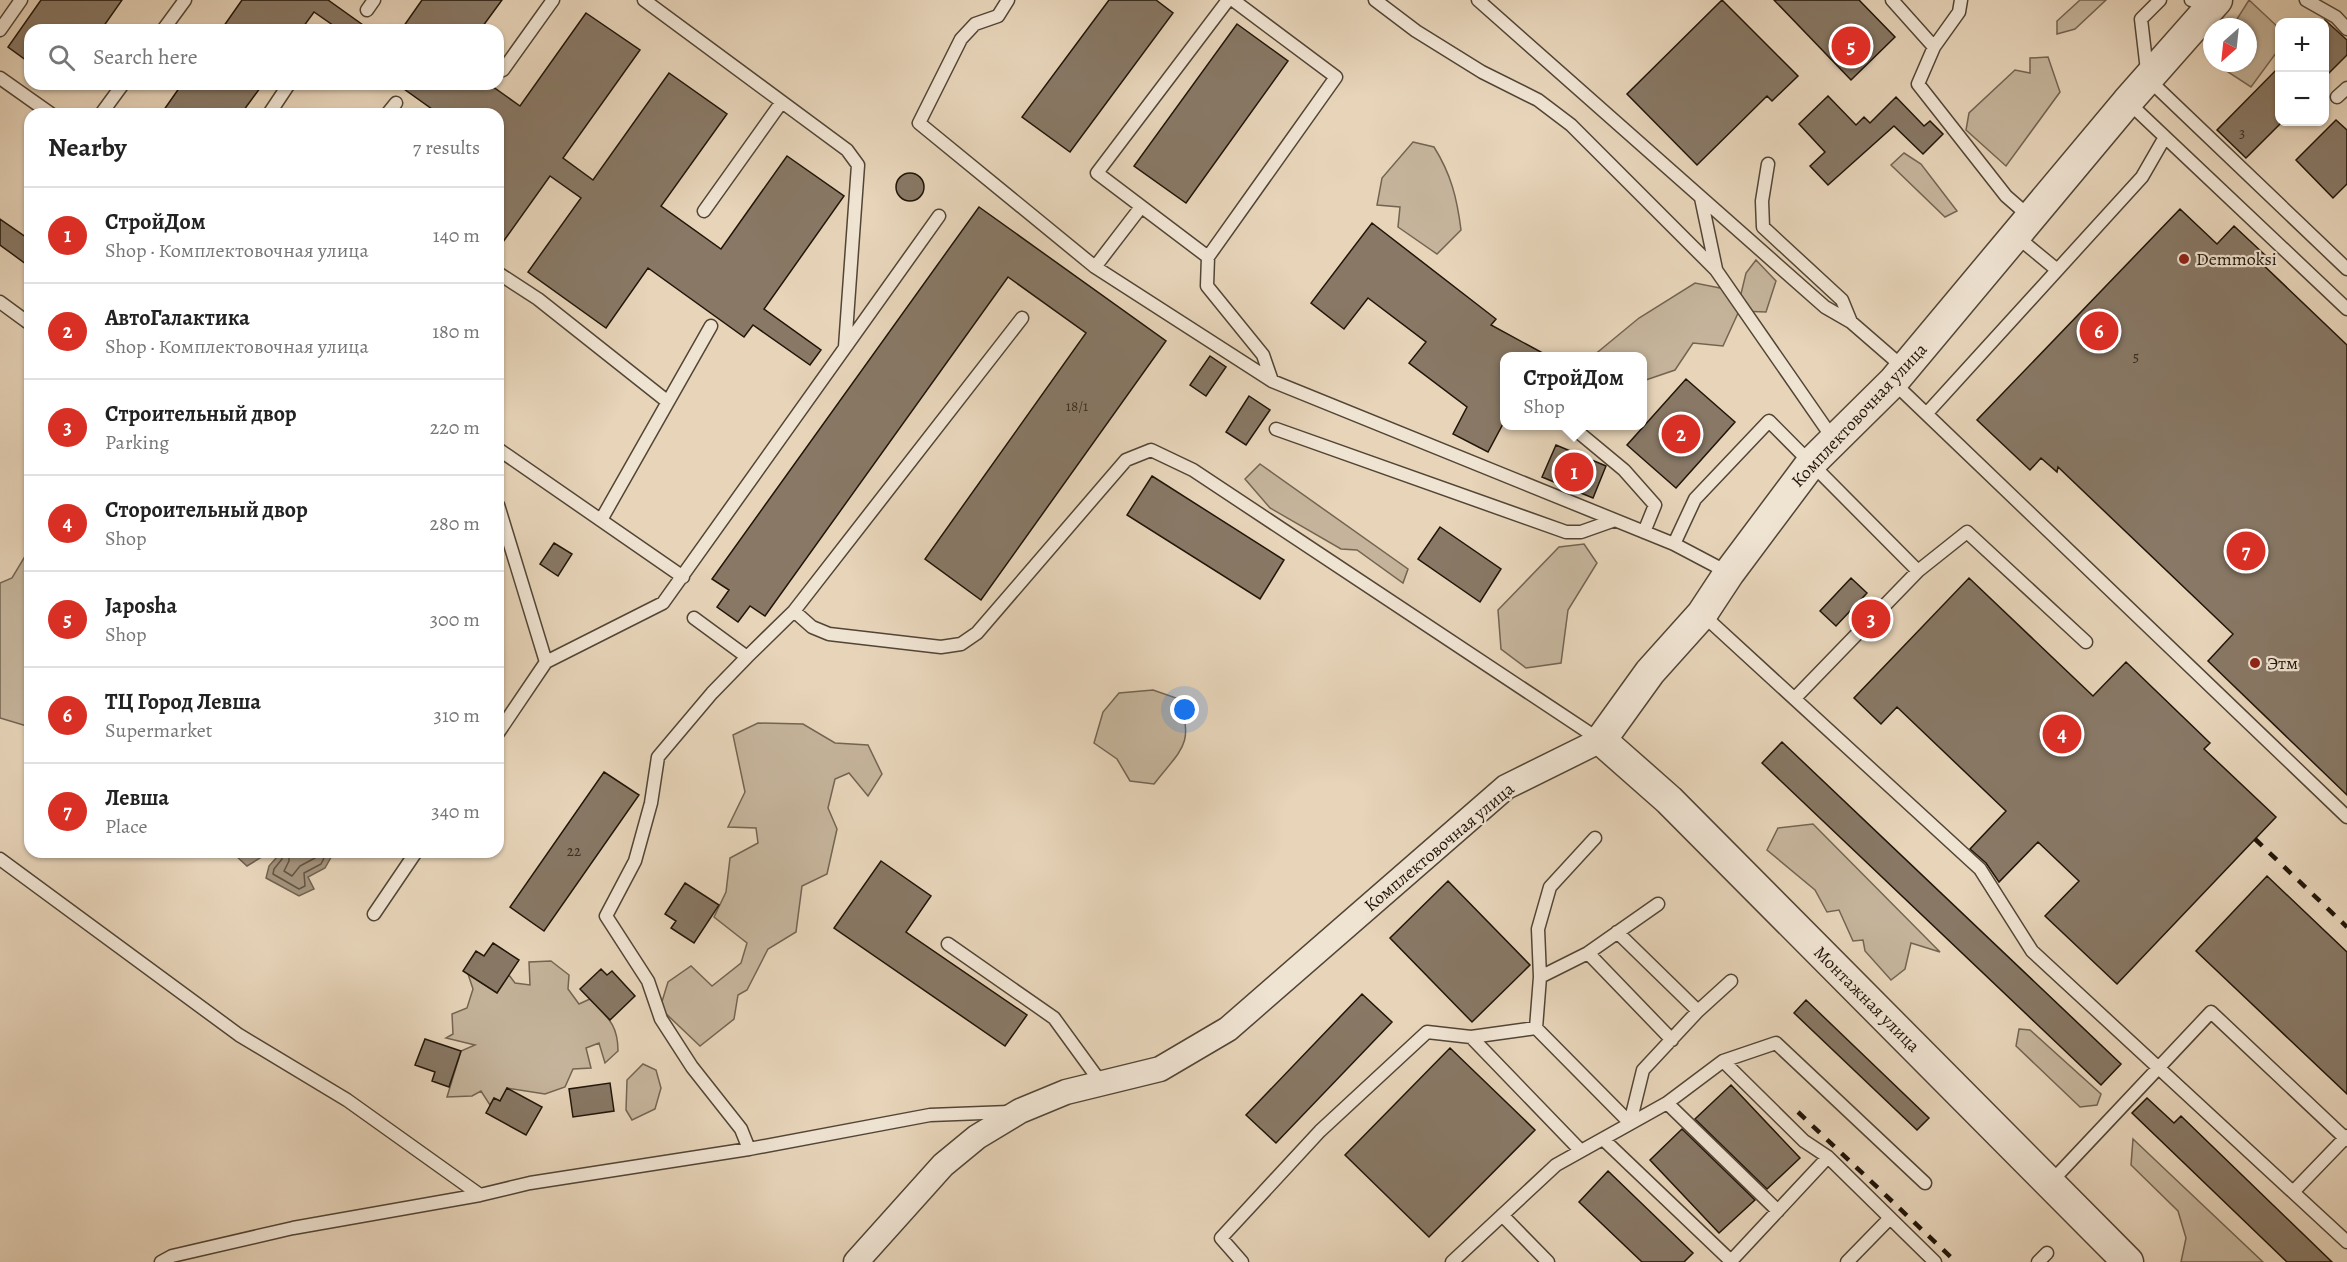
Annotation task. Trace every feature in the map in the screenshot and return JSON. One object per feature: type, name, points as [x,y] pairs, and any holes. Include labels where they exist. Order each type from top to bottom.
[{"type":"street","name":"Комплектовочная улица","points":[[856,1262],[943,1165],[977,1137],[1020,1111],[1066,1092],[1161,1069],[1228,1029],[1506,787],[1601,740],[1650,672],[1702,614],[1729,573],[1812,462],[1899,375],[2148,79],[2206,3]]},
{"type":"street","name":"Монтажная улица","points":[[1601,740],[1678,808],[2128,1262]]},
{"type":"lane","points":[[0,30],[21,0]]},
{"type":"lane","points":[[167,24],[185,0]]},
{"type":"lane","points":[[504,69],[553,0]]},
{"type":"lane","points":[[644,0],[847,150],[858,165],[845,349]]},
{"type":"lane","points":[[1008,0],[998,16],[975,24],[961,39],[919,123],[1095,267],[1272,381],[1674,544],[1729,573]]},
{"type":"lane","points":[[1208,257],[1097,174],[1228,0]]},
{"type":"lane","points":[[1233,0],[1336,78],[1208,257],[1207,286],[1263,356],[1272,381]]},
{"type":"lane","points":[[1375,0],[1416,30],[1482,72],[1538,100],[1571,125],[1716,270],[1834,440]]},
{"type":"lane","points":[[1478,0],[1825,307],[1851,322],[1899,375],[1928,412],[2347,817]]},
{"type":"lane","points":[[1892,0],[1934,47]]},
{"type":"lane","points":[[1961,0],[1959,12],[1934,47],[1918,84],[2006,196],[2024,227],[2056,269]]},
{"type":"lane","points":[[2160,0],[2141,19],[2148,79],[2347,269]]},
{"type":"lane","points":[[2306,0],[2336,17],[2347,29]]},
{"type":"lane","points":[[0,78],[42,108]]},
{"type":"lane","points":[[2337,97],[2347,88]]},
{"type":"lane","points":[[105,108],[119,90]]},
{"type":"lane","points":[[273,108],[285,90]]},
{"type":"lane","points":[[2127,102],[2347,309]]},
{"type":"lane","points":[[392,108],[396,103]]},
{"type":"lane","points":[[704,211],[781,103]]},
{"type":"lane","points":[[1928,412],[2142,177],[2165,137]]},
{"type":"lane","points":[[1768,164],[1762,201],[1763,227],[1842,300],[1851,322]]},
{"type":"lane","points":[[1701,198],[1716,270]]},
{"type":"lane","points":[[1095,267],[1141,207]]},
{"type":"lane","points":[[504,724],[546,662],[663,603],[939,216]]},
{"type":"lane","points":[[504,277],[538,299],[668,402]]},
{"type":"lane","points":[[0,302],[24,320]]},
{"type":"lane","points":[[749,1149],[741,1129],[692,1067],[661,1019],[648,981],[606,916],[635,861],[651,802],[658,757],[712,693],[794,611],[1022,318]]},
{"type":"lane","points":[[601,520],[711,326]]},
{"type":"lane","points":[[1674,544],[1695,499],[1769,422],[1812,462],[1918,571]]},
{"type":"lane","points":[[1276,429],[1566,532],[1581,532],[1615,520]]},
{"type":"lane","points":[[1576,430],[1624,470],[1655,505],[1644,532]]},
{"type":"lane","points":[[794,611],[812,627],[828,633],[941,647],[961,644],[977,633],[1126,460],[1151,450],[1193,470],[1601,740]]},
{"type":"lane","points":[[504,453],[683,577]]},
{"type":"lane","points":[[504,526],[546,662]]},
{"type":"lane","points":[[1795,698],[1918,571],[1967,532],[2086,642]]},
{"type":"lane","points":[[1702,614],[1980,869],[2032,951],[2347,1242]]},
{"type":"lane","points":[[694,618],[747,657]]},
{"type":"lane","points":[[1594,838],[1550,887],[1538,929],[1540,977],[1536,1028],[1630,1123]]},
{"type":"lane","points":[[374,914],[412,858]]},
{"type":"lane","points":[[0,859],[239,1035],[347,1100],[480,1194]]},
{"type":"lane","points":[[1540,977],[1588,953],[1658,904]]},
{"type":"lane","points":[[1617,932],[1698,1011]]},
{"type":"lane","points":[[948,944],[1054,1018],[1102,1084]]},
{"type":"lane","points":[[1588,953],[1672,1040]]},
{"type":"lane","points":[[1630,1123],[1643,1070],[1698,1011],[1731,981]]},
{"type":"lane","points":[[2050,1183],[2211,1012],[2346,1138],[2293,1192]]},
{"type":"lane","points":[[1242,1262],[1221,1238],[1320,1131],[1427,1032],[1471,1036],[1536,1028]]},
{"type":"lane","points":[[1471,1036],[1581,1151]]},
{"type":"lane","points":[[1452,1262],[1556,1165],[1668,1102],[1723,1061],[1776,1043],[1925,1183]]},
{"type":"lane","points":[[1723,1061],[1804,1141],[1828,1157],[1935,1262]]},
{"type":"lane","points":[[1668,1102],[1778,1211]]},
{"type":"lane","points":[[161,1262],[172,1256],[292,1228],[530,1183],[749,1149],[930,1114],[1020,1111]]},
{"type":"lane","points":[[1603,1139],[1731,1262],[1828,1157]]},
{"type":"lane","points":[[1502,1215],[1548,1262]]},
{"type":"lane","points":[[1847,1262],[1890,1218]]},
{"type":"shaded area","points":[[2080,0],[2106,0],[2075,29],[2057,34],[2057,21]]},
{"type":"shaded area","points":[[2249,0],[2275,24],[2275,54],[2251,87],[2228,72],[2257,72],[2257,18],[2238,18]]},
{"type":"shaded area","points":[[2048,57],[2060,92],[2006,166],[1966,130],[1969,113],[2015,70],[2030,73],[2030,58]]},
{"type":"shaded area","points":[[1413,142],[1434,147],[1449,177],[1457,207],[1461,230],[1437,254],[1398,227],[1400,207],[1377,205],[1382,178]]},
{"type":"shaded area","points":[[1904,153],[1921,164],[1957,211],[1945,217],[1891,165]]},
{"type":"shaded area","points":[[1756,260],[1776,281],[1766,312],[1739,311],[1723,346],[1693,343],[1675,370],[1647,380],[1647,352],[1598,352],[1639,318],[1695,283],[1725,289],[1740,298],[1746,273]]},
{"type":"shaded area","points":[[1260,464],[1408,569],[1403,583],[1357,550],[1341,549],[1270,508],[1245,479]]},
{"type":"shaded area","points":[[1584,544],[1597,563],[1568,610],[1561,663],[1526,668],[1501,649],[1498,610],[1559,547]]},
{"type":"shaded area","points":[[24,558],[24,725],[0,718],[0,583],[12,578]]},
{"type":"shaded area","points":[[1153,690],[1179,699],[1186,727],[1183,746],[1154,784],[1130,781],[1117,759],[1094,743],[1103,712],[1119,693]]},
{"type":"shaded area","points":[[758,723],[803,724],[835,743],[868,745],[882,774],[868,796],[849,773],[835,779],[828,808],[837,829],[827,874],[802,886],[796,932],[768,949],[747,990],[738,995],[734,1019],[700,1046],[660,1008],[668,982],[691,966],[712,986],[741,963],[747,943],[714,917],[726,892],[730,858],[758,843],[756,828],[728,827],[745,792],[733,735]]},
{"type":"shaded area","points":[[1813,824],[1940,952],[1911,943],[1905,969],[1891,980],[1865,951],[1863,940],[1853,941],[1839,910],[1827,912],[1815,890],[1767,850],[1778,828]]},
{"type":"shaded area","points":[[551,961],[569,975],[568,989],[579,1004],[590,999],[614,1027],[618,1051],[605,1063],[599,1043],[586,1048],[591,1068],[573,1069],[565,1087],[545,1094],[507,1088],[500,1101],[494,1098],[490,1105],[481,1091],[472,1096],[447,1097],[461,1051],[475,1045],[446,1038],[453,1034],[452,1014],[467,1008],[473,989],[468,974],[497,993],[509,975],[515,983],[530,985],[529,962]]},
{"type":"shaded area","points":[[2019,1029],[2030,1030],[2101,1094],[2097,1105],[2080,1107],[2016,1046]]},
{"type":"shaded area","points":[[643,1064],[656,1070],[661,1088],[655,1109],[632,1120],[626,1110],[627,1080]]},
{"type":"shaded area","points":[[2133,1139],[2263,1262],[2181,1262],[2186,1238],[2178,1211],[2131,1165]]},
{"type":"water","points":[[238,858],[260,858],[247,866]]},
{"type":"water","points":[[276,858],[331,858],[325,868],[308,877],[314,889],[299,896],[266,878],[269,866]]},
{"type":"building","points":[[41,0],[122,0],[105,24],[24,24]]},
{"type":"building","points":[[242,0],[328,0],[362,24],[331,24],[314,12],[305,24],[225,24]]},
{"type":"building","points":[[422,0],[502,0],[484,24],[405,24]]},
{"type":"building","points":[[1109,0],[1156,0],[1173,13],[1070,152],[1022,117]]},
{"type":"building","points":[[1722,0],[1798,76],[1772,101],[1767,96],[1697,165],[1627,94]]},
{"type":"building","points":[[1774,0],[1859,0],[1895,37],[1851,80]]},
{"type":"building","points":[[586,13],[640,50],[563,158],[593,180],[669,73],[727,114],[661,206],[721,249],[787,156],[844,196],[764,309],[821,350],[810,365],[753,325],[744,337],[648,268],[606,328],[528,272],[581,198],[550,176],[504,241],[504,108],[431,108],[405,90],[497,90],[520,106]]},
{"type":"building","points":[[24,24],[24,59],[8,47]]},
{"type":"building","points":[[1237,24],[1288,61],[1186,203],[1134,166]]},
{"type":"building","points":[[2329,24],[2347,40],[2347,55],[2329,73]]},
{"type":"building","points":[[2275,71],[2275,126],[2278,126],[2246,158],[2217,130]]},
{"type":"building","points":[[178,90],[259,90],[245,108],[165,108]]},
{"type":"building","points":[[1828,96],[1856,125],[1864,117],[1870,123],[1896,97],[1924,126],[1930,121],[1943,134],[1923,154],[1894,126],[1828,185],[1810,166],[1825,152],[1799,124]]},
{"type":"building","points":[[2336,120],[2347,130],[2347,184],[2333,198],[2296,160]]},
{"type":"building","points":[[910,173],[920,177],[924,187],[920,197],[910,201],[900,197],[896,187],[900,177]]},
{"type":"building","points":[[979,207],[1166,341],[981,600],[925,559],[1086,333],[1008,277],[765,616],[750,606],[738,622],[717,607],[729,590],[712,579]]},
{"type":"building","points":[[2180,209],[2217,244],[2234,226],[2265,255],[2257,259],[2347,345],[2347,795],[2208,661],[2233,634],[2058,467],[2057,472],[2041,458],[2030,470],[1977,420]]},
{"type":"building","points":[[0,219],[24,236],[24,263],[0,245]]},
{"type":"building","points":[[1372,223],[1496,319],[1491,325],[1541,352],[1500,352],[1500,429],[1488,452],[1453,434],[1467,407],[1409,363],[1426,342],[1368,298],[1344,329],[1311,303]]},
{"type":"building","points":[[1210,356],[1226,367],[1206,396],[1190,385]]},
{"type":"building","points":[[1686,379],[1735,422],[1676,488],[1627,445],[1640,430],[1647,430],[1647,423]]},
{"type":"building","points":[[1249,396],[1270,410],[1246,445],[1226,432]]},
{"type":"building","points":[[1556,445],[1606,466],[1593,498],[1542,477]]},
{"type":"building","points":[[1152,476],[1284,560],[1260,599],[1127,515]]},
{"type":"building","points":[[1440,527],[1501,569],[1480,602],[1418,559]]},
{"type":"building","points":[[554,543],[572,554],[558,576],[540,564]]},
{"type":"building","points":[[1851,578],[1867,593],[1836,626],[1820,611]]},
{"type":"building","points":[[1969,578],[2093,696],[2126,662],[2210,743],[2204,749],[2276,817],[2117,984],[2045,916],[2079,881],[2038,842],[1999,882],[1986,863],[1970,849],[2006,811],[1897,707],[1881,724],[1854,698]]},
{"type":"building","points":[[1782,742],[2121,1064],[2101,1085],[1762,763]]},
{"type":"building","points":[[604,772],[639,795],[544,931],[510,907]]},
{"type":"building","points":[[881,861],[931,896],[906,932],[1027,1015],[1005,1046],[834,928]]},
{"type":"building","points":[[2267,876],[2347,952],[2347,1094],[2196,951]]},
{"type":"building","points":[[1448,881],[1530,965],[1472,1022],[1390,938]]},
{"type":"building","points":[[685,883],[719,905],[694,943],[671,928],[676,921],[665,914]]},
{"type":"building","points":[[493,943],[519,960],[497,993],[463,971],[476,951],[484,956]]},
{"type":"building","points":[[601,969],[607,975],[612,971],[635,996],[610,1020],[580,989]]},
{"type":"building","points":[[1362,994],[1392,1022],[1276,1143],[1246,1115]]},
{"type":"building","points":[[1806,1000],[1929,1118],[1917,1130],[1794,1013]]},
{"type":"building","points":[[425,1039],[461,1051],[449,1087],[432,1081],[435,1072],[415,1065]]},
{"type":"building","points":[[1450,1048],[1535,1130],[1429,1237],[1345,1155]]},
{"type":"building","points":[[610,1083],[614,1111],[573,1117],[569,1089]]},
{"type":"building","points":[[1731,1085],[1800,1158],[1767,1189],[1695,1119]]},
{"type":"building","points":[[507,1088],[542,1107],[526,1135],[486,1113],[494,1098],[500,1101]]},
{"type":"building","points":[[2147,1098],[2174,1123],[2181,1116],[2332,1262],[2287,1262],[2132,1113]]},
{"type":"building","points":[[1682,1129],[1755,1200],[1719,1233],[1650,1160]]},
{"type":"building","points":[[1608,1171],[1693,1253],[1684,1262],[1642,1262],[1579,1202]]},
{"type":"railway","points":[[2255,839],[2347,927]]},
{"type":"railway","points":[[1798,1112],[1956,1262]]},
{"type":"place","name":"Japosha","points":[[1851,46]]},
{"type":"place","name":"Demmoksi","points":[[2184,259]]},
{"type":"place","name":"ТЦ Город Левша","points":[[2099,331]]},
{"type":"place","name":"АвтоГалактика","points":[[1681,434]]},
{"type":"place","name":"СтройДом","points":[[1574,472]]},
{"type":"place","name":"Левша","points":[[2246,551]]},
{"type":"place","name":"Строительный двор","points":[[1871,619]]},
{"type":"place","name":"Этм","points":[[2255,663]]},
{"type":"place","name":"Стороительный двор","points":[[2062,734]]}]
